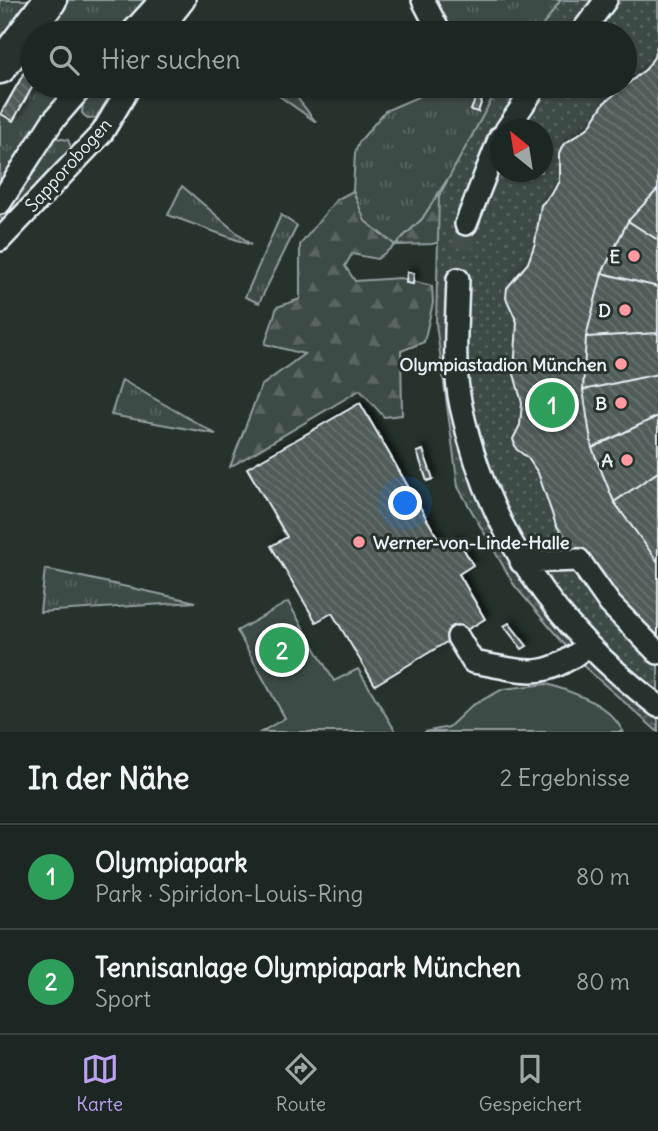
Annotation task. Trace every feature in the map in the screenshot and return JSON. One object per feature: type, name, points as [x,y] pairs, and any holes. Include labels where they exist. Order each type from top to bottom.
[{"type":"highway","points":[[34,21],[50,0]]},
{"type":"highway","points":[[0,67],[21,39]]},
{"type":"street","points":[[142,21],[161,0]]},
{"type":"street","points":[[167,21],[184,0]]},
{"type":"street","points":[[423,0],[434,21]]},
{"type":"street","points":[[590,21],[606,0]]},
{"type":"street","name":"Sapporobogen","points":[[0,204],[52,122],[73,98]]},
{"type":"street","name":"Sapporobogen","points":[[0,240],[102,132],[123,98]]},
{"type":"street","points":[[511,119],[520,98]]},
{"type":"street","points":[[466,224],[490,163]]},
{"type":"street","points":[[458,279],[456,348],[461,404],[492,506],[521,562],[587,646],[614,673],[658,706]]},
{"type":"street","points":[[521,562],[579,560],[610,604],[658,653]]},
{"type":"street","points":[[458,637],[473,662],[534,671],[564,665],[587,646]]},
{"type":"green space","points":[[0,0],[37,0],[0,45]]},
{"type":"green space","points":[[65,0],[151,0],[131,21],[46,21]]},
{"type":"green space","points":[[433,0],[598,0],[581,21],[442,21]]},
{"type":"green space","points":[[561,0],[658,0],[658,732],[579,662],[514,585],[458,487],[436,324],[439,196],[492,98],[637,98],[637,21],[546,21]]},
{"type":"green space","points":[[21,78],[21,98],[65,98],[0,191],[0,114]]},
{"type":"green space","points":[[87,98],[108,98],[96,118],[88,119],[82,113],[83,103]]},
{"type":"green space","points":[[282,98],[297,98],[316,122]]},
{"type":"green space","points":[[415,98],[502,100],[494,119],[490,119],[490,130],[467,187],[447,180],[422,219],[395,245],[364,221],[353,191],[355,153],[359,142],[385,111]]},
{"type":"green space","points":[[51,137],[68,140],[73,152],[3,223],[0,215]]},
{"type":"green space","points":[[490,177],[490,182],[494,182],[462,236],[432,244],[395,245],[422,219],[447,180],[467,187]]},
{"type":"green space","points":[[182,186],[251,245],[168,215]]},
{"type":"green space","points":[[353,191],[365,221],[395,245],[377,259],[352,254],[345,266],[355,281],[401,278],[432,286],[433,303],[424,342],[401,351],[402,415],[384,417],[360,390],[230,467],[261,386],[304,354],[265,344],[277,307],[300,299],[300,245],[336,200]]},
{"type":"green space","points":[[281,215],[297,226],[259,303],[245,297]]},
{"type":"green space","points":[[122,380],[216,434],[111,415]]},
{"type":"green space","points":[[45,569],[196,602],[40,612]]},
{"type":"green space","points":[[288,602],[334,681],[358,669],[396,732],[261,732],[285,718],[237,631]]},
{"type":"green space","points":[[547,684],[601,707],[610,714],[623,732],[424,732],[449,727],[471,706],[503,689]]},
{"type":"building","points":[[658,42],[658,645],[597,590],[584,589],[578,580],[580,567],[576,552],[556,525],[538,473],[528,458],[516,449],[513,439],[520,425],[522,403],[514,374],[517,322],[506,298],[507,288],[528,263],[535,243],[541,205],[552,194],[559,181],[559,154],[563,145],[589,127],[610,98],[637,98],[637,76],[654,57]]},
{"type":"building","points":[[21,78],[21,98],[26,98],[13,121],[1,114]]},
{"type":"building","points":[[476,98],[483,98],[478,112],[471,110]]},
{"type":"building","points":[[658,189],[658,240],[628,221]]},
{"type":"building","name":"E","points":[[628,221],[658,240],[658,287],[602,273]]},
{"type":"building","points":[[407,272],[414,273],[413,284],[406,283]]},
{"type":"building","name":"D","points":[[602,273],[658,287],[658,333],[586,337]]},
{"type":"building","points":[[658,333],[658,374],[583,390],[586,337]]},
{"type":"building","name":"B","points":[[658,374],[658,416],[592,448],[583,390]]},
{"type":"building","name":"Werner-von-Linde-Halle","points":[[360,403],[443,547],[457,538],[473,565],[459,574],[485,619],[375,685],[332,613],[316,622],[271,546],[287,537],[247,468]]},
{"type":"building","name":"A","points":[[658,416],[658,472],[614,502],[592,448]]},
{"type":"building","points":[[423,450],[433,479],[427,481],[417,452]]},
{"type":"building","points":[[658,472],[658,562],[614,502]]},
{"type":"building","points":[[509,623],[527,646],[522,649],[504,626]]},
{"type":"tunnel","points":[[458,279],[466,224]]},
{"type":"place","name":"E","points":[[634,256]]},
{"type":"place","name":"D","points":[[625,310]]},
{"type":"place","name":"Olympiastadion München","points":[[621,364]]},
{"type":"place","name":"B","points":[[621,403]]},
{"type":"place","name":"Olympiapark","points":[[552,405]]},
{"type":"place","name":"A","points":[[627,460]]},
{"type":"place","name":"Werner-von-Linde-Halle","points":[[359,542]]},
{"type":"place","name":"Tennisanlage Olympiapark München","points":[[282,650]]}]
